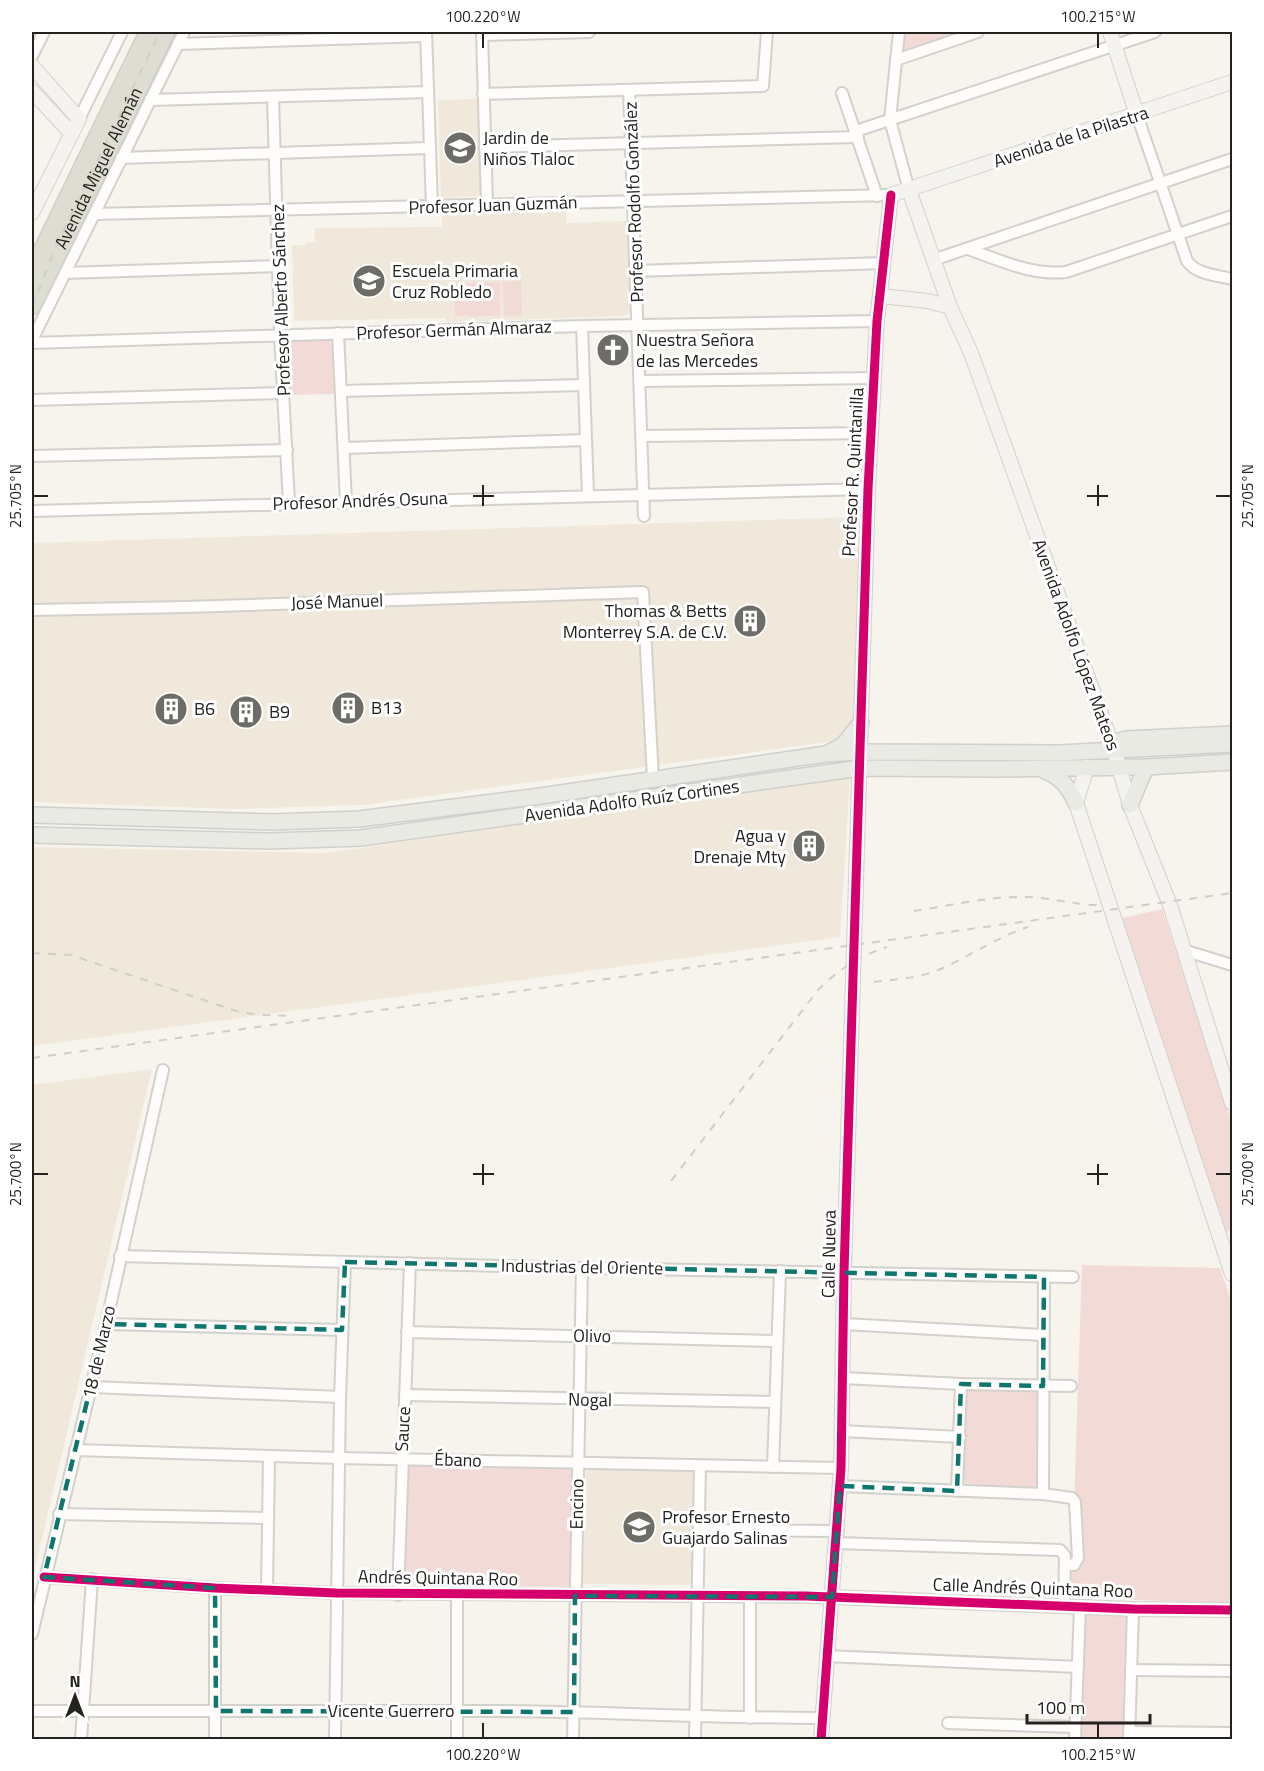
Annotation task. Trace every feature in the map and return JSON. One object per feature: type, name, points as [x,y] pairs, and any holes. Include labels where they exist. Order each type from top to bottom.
[{"type":"highway","name":"Avenida Miguel Alemán","points":[[32,273],[149,32]]},
{"type":"highway","name":"Avenida Miguel Alemán","points":[[32,305],[171,38]]},
{"type":"main road","points":[[826,754],[843,745],[861,723]]},
{"type":"main road","name":"Avenida Adolfo Ruíz Cortines","points":[[1108,744],[1126,739],[1233,734]]},
{"type":"main road","name":"Avenida Adolfo Ruíz Cortines","points":[[32,814],[273,822],[359,819],[417,813],[826,754],[861,752],[1002,754],[1108,744],[1233,744]]},
{"type":"main road","points":[[1087,767],[1108,744]]},
{"type":"main road","name":"Avenida Adolfo Ruíz Cortines","points":[[32,835],[269,841],[361,838],[860,768],[1040,769],[1233,762]]},
{"type":"main road","points":[[1131,806],[1146,766]]},
{"type":"main road","points":[[1040,769],[1063,781],[1076,803]]},
{"type":"street","points":[[32,56],[44,32]]},
{"type":"street","points":[[32,213],[122,32]]},
{"type":"street","points":[[32,341],[150,100],[171,38],[184,32]]},
{"type":"street","points":[[487,205],[482,33],[589,32]]},
{"type":"street","points":[[483,94],[763,86],[767,32]]},
{"type":"street","points":[[899,32],[890,120],[909,190]]},
{"type":"street","points":[[896,60],[978,32]]},
{"type":"street","points":[[485,147],[857,134],[1112,38],[1155,32]]},
{"type":"street","points":[[171,38],[426,34],[432,206]]},
{"type":"street","points":[[1112,38],[1187,261],[1194,269],[1232,278]]},
{"type":"street","points":[[32,66],[80,119]]},
{"type":"street","name":"Avenida de la Pilastra","points":[[884,196],[909,190],[1233,82]]},
{"type":"street","name":"Profesor Rodolfo González","points":[[630,90],[644,516]]},
{"type":"street","points":[[32,91],[72,134]]},
{"type":"street","points":[[150,100],[428,92]]},
{"type":"street","name":"Profesor R. Quintanilla","points":[[842,93],[884,196],[884,264],[877,321],[868,489],[861,752]]},
{"type":"street","name":"Profesor Alberto Sánchez","points":[[273,97],[280,335],[289,503]]},
{"type":"street","points":[[121,158],[429,148]]},
{"type":"street","points":[[933,260],[1233,159]]},
{"type":"street","name":"Avenida Adolfo López Mateos","points":[[909,190],[950,308],[970,353],[1108,744],[1120,767],[1131,806],[1170,905],[1233,1103]]},
{"type":"street","name":"Profesor Juan Guzmán","points":[[95,214],[884,196]]},
{"type":"street","points":[[968,249],[1052,274],[1066,272],[1233,216]]},
{"type":"street","points":[[636,272],[884,264]]},
{"type":"street","points":[[65,273],[278,266]]},
{"type":"street","points":[[880,296],[928,301],[950,308]]},
{"type":"street","name":"Profesor Germán Almaraz","points":[[32,341],[582,326],[877,321]]},
{"type":"street","points":[[582,326],[588,495]]},
{"type":"street","points":[[338,333],[345,502]]},
{"type":"street","points":[[640,381],[874,378]]},
{"type":"street","points":[[341,391],[584,385]]},
{"type":"street","points":[[32,400],[284,393]]},
{"type":"street","points":[[642,436],[872,433]]},
{"type":"street","points":[[344,448],[586,440]]},
{"type":"street","points":[[32,456],[286,450]]},
{"type":"street","name":"Profesor Andrés Osuna","points":[[32,511],[868,489]]},
{"type":"street","name":"José Manuel","points":[[32,610],[185,608],[643,592],[653,779]]},
{"type":"street","name":"Calle Nueva","points":[[821,1740],[841,1467],[853,945],[861,752]]},
{"type":"street","name":"Avenida Adolfo López Mateos","points":[[1076,803],[1087,767]]},
{"type":"street","points":[[1076,803],[1227,1237],[1233,1274]]},
{"type":"street","points":[[1183,950],[1233,964]]},
{"type":"street","name":"18 de Marzo","points":[[32,1634],[106,1324],[163,1070]]},
{"type":"street","name":"Industrias del Oriente","points":[[120,1256],[582,1268],[1073,1277]]},
{"type":"street","points":[[335,1740],[340,1396],[345,1262]]},
{"type":"street","name":"Sauce","points":[[398,1595],[410,1263]]},
{"type":"street","name":"Encino","points":[[573,1740],[582,1268]]},
{"type":"street","points":[[773,1467],[780,1271]]},
{"type":"street","points":[[1044,1277],[1042,1335],[1044,1494]]},
{"type":"street","points":[[106,1324],[342,1330]]},
{"type":"street","points":[[844,1324],[1042,1335]]},
{"type":"street","name":"Olivo","points":[[407,1332],[776,1341]]},
{"type":"street","points":[[843,1378],[961,1384],[1071,1386]]},
{"type":"street","points":[[957,1491],[961,1384]]},
{"type":"street","points":[[91,1387],[340,1396]]},
{"type":"street","name":"Nogal","points":[[405,1395],[775,1402]]},
{"type":"street","points":[[842,1431],[960,1437]]},
{"type":"street","name":"Ébano","points":[[75,1450],[339,1458],[841,1467]]},
{"type":"street","points":[[267,1590],[269,1456]]},
{"type":"street","points":[[695,1740],[700,1466]]},
{"type":"street","points":[[840,1486],[1044,1494],[1072,1498],[1075,1502],[1078,1558],[1074,1565],[1065,1565]]},
{"type":"street","points":[[59,1514],[267,1518]]},
{"type":"street","points":[[699,1530],[1064,1552],[1064,1606]]},
{"type":"street","name":"Andrés Quintana Roo","points":[[44,1576],[215,1588],[398,1595],[832,1597]]},
{"type":"street","points":[[81,1740],[92,1579]]},
{"type":"street","points":[[215,1588],[215,1740]]},
{"type":"street","points":[[457,1595],[457,1740]]},
{"type":"street","points":[[750,1596],[750,1718]]},
{"type":"street","name":"Calle Andrés Quintana Roo","points":[[832,1597],[1133,1609],[1233,1610]]},
{"type":"street","points":[[1075,1740],[1080,1606]]},
{"type":"street","points":[[1133,1609],[1129,1736],[1233,1733]]},
{"type":"street","points":[[826,1656],[1078,1667]]},
{"type":"street","points":[[1131,1670],[1233,1671]]},
{"type":"street","name":"Vicente Guerrero","points":[[32,1711],[574,1712],[822,1718]]},
{"type":"street","points":[[948,1723],[1075,1727]]},
{"type":"highlighted area","points":[[345,1262],[1044,1277],[1043,1386],[961,1384],[957,1491],[840,1486],[832,1597],[575,1596],[574,1712],[216,1711],[215,1588],[44,1577],[106,1324],[342,1330]]},
{"type":"shaded area","points":[[900,32],[965,32],[898,55]]},
{"type":"shaded area","name":"Jardin de Niños Tlaloc","points":[[478,99],[482,196],[441,198],[438,100]]},
{"type":"shaded area","points":[[566,211],[566,223],[627,221],[630,311],[627,316],[446,322],[446,318],[294,321],[292,245],[306,245],[306,243],[315,242],[315,228],[442,227],[443,247],[442,214]]},
{"type":"shaded area","points":[[521,281],[522,315],[504,316],[503,282]]},
{"type":"shaded area","points":[[500,282],[500,316],[455,316],[455,283]]},
{"type":"shaded area","points":[[327,338],[333,344],[335,394],[288,395],[287,346],[291,339]]},
{"type":"shaded area","points":[[859,517],[853,722],[848,734],[828,742],[363,805],[232,809],[32,802],[32,543]]},
{"type":"shaded area","points":[[850,777],[840,937],[32,1046],[32,847],[326,853]]},
{"type":"shaded area","points":[[1162,909],[1232,1122],[1232,1230],[1224,1233],[1119,919]]},
{"type":"shaded area","points":[[152,1069],[32,1581],[32,1085]]},
{"type":"shaded area","points":[[1082,1265],[1220,1268],[1232,1303],[1232,1604],[1071,1597]]},
{"type":"shaded area","points":[[969,1387],[1038,1390],[1041,1394],[1039,1485],[1036,1488],[966,1484],[964,1481],[966,1390]]},
{"type":"shaded area","points":[[409,1462],[574,1467],[571,1585],[568,1587],[406,1585],[404,1582]]},
{"type":"shaded area","name":"Profesor Ernesto Guajardo Salinas","points":[[589,1467],[692,1470],[694,1472],[692,1582],[689,1585],[585,1584],[583,1582],[586,1471]]},
{"type":"shaded area","points":[[1086,1610],[1126,1611],[1122,1739],[1082,1740]]},
{"type":"railway","points":[[32,307],[56,246],[160,32]]},
{"type":"railway","points":[[32,1058],[1232,893]]},
{"type":"railway","points":[[914,911],[1011,897],[1034,897],[1102,905]]},
{"type":"railway","points":[[874,982],[927,974],[1028,927]]},
{"type":"railway","points":[[671,1181],[818,990],[850,964],[887,947]]},
{"type":"railway","points":[[32,953],[71,955],[236,1011],[259,1015],[292,1016]]},
{"type":"cycle path","points":[[821,1740],[841,1468],[844,1272],[868,489],[877,321],[891,195]]},
{"type":"cycle path","points":[[44,1577],[336,1593],[806,1596],[1133,1609],[1232,1610]]},
{"type":"place","name":"Jardin de Niños Tlaloc","points":[[460,148]]},
{"type":"place","name":"Escuela Primaria Cruz Robledo","points":[[369,281]]},
{"type":"place","name":"Nuestra Señora de las Mercedes","points":[[613,350]]},
{"type":"place","name":"Thomas & Betts Monterrey S.A. de C.V.","points":[[750,621]]},
{"type":"place","name":"B13","points":[[348,708]]},
{"type":"place","name":"B6","points":[[171,709]]},
{"type":"place","name":"B9","points":[[246,712]]},
{"type":"place","name":"Agua y Drenaje Mty","points":[[809,846]]},
{"type":"place","name":"Profesor Ernesto Guajardo Salinas","points":[[639,1527]]}]
